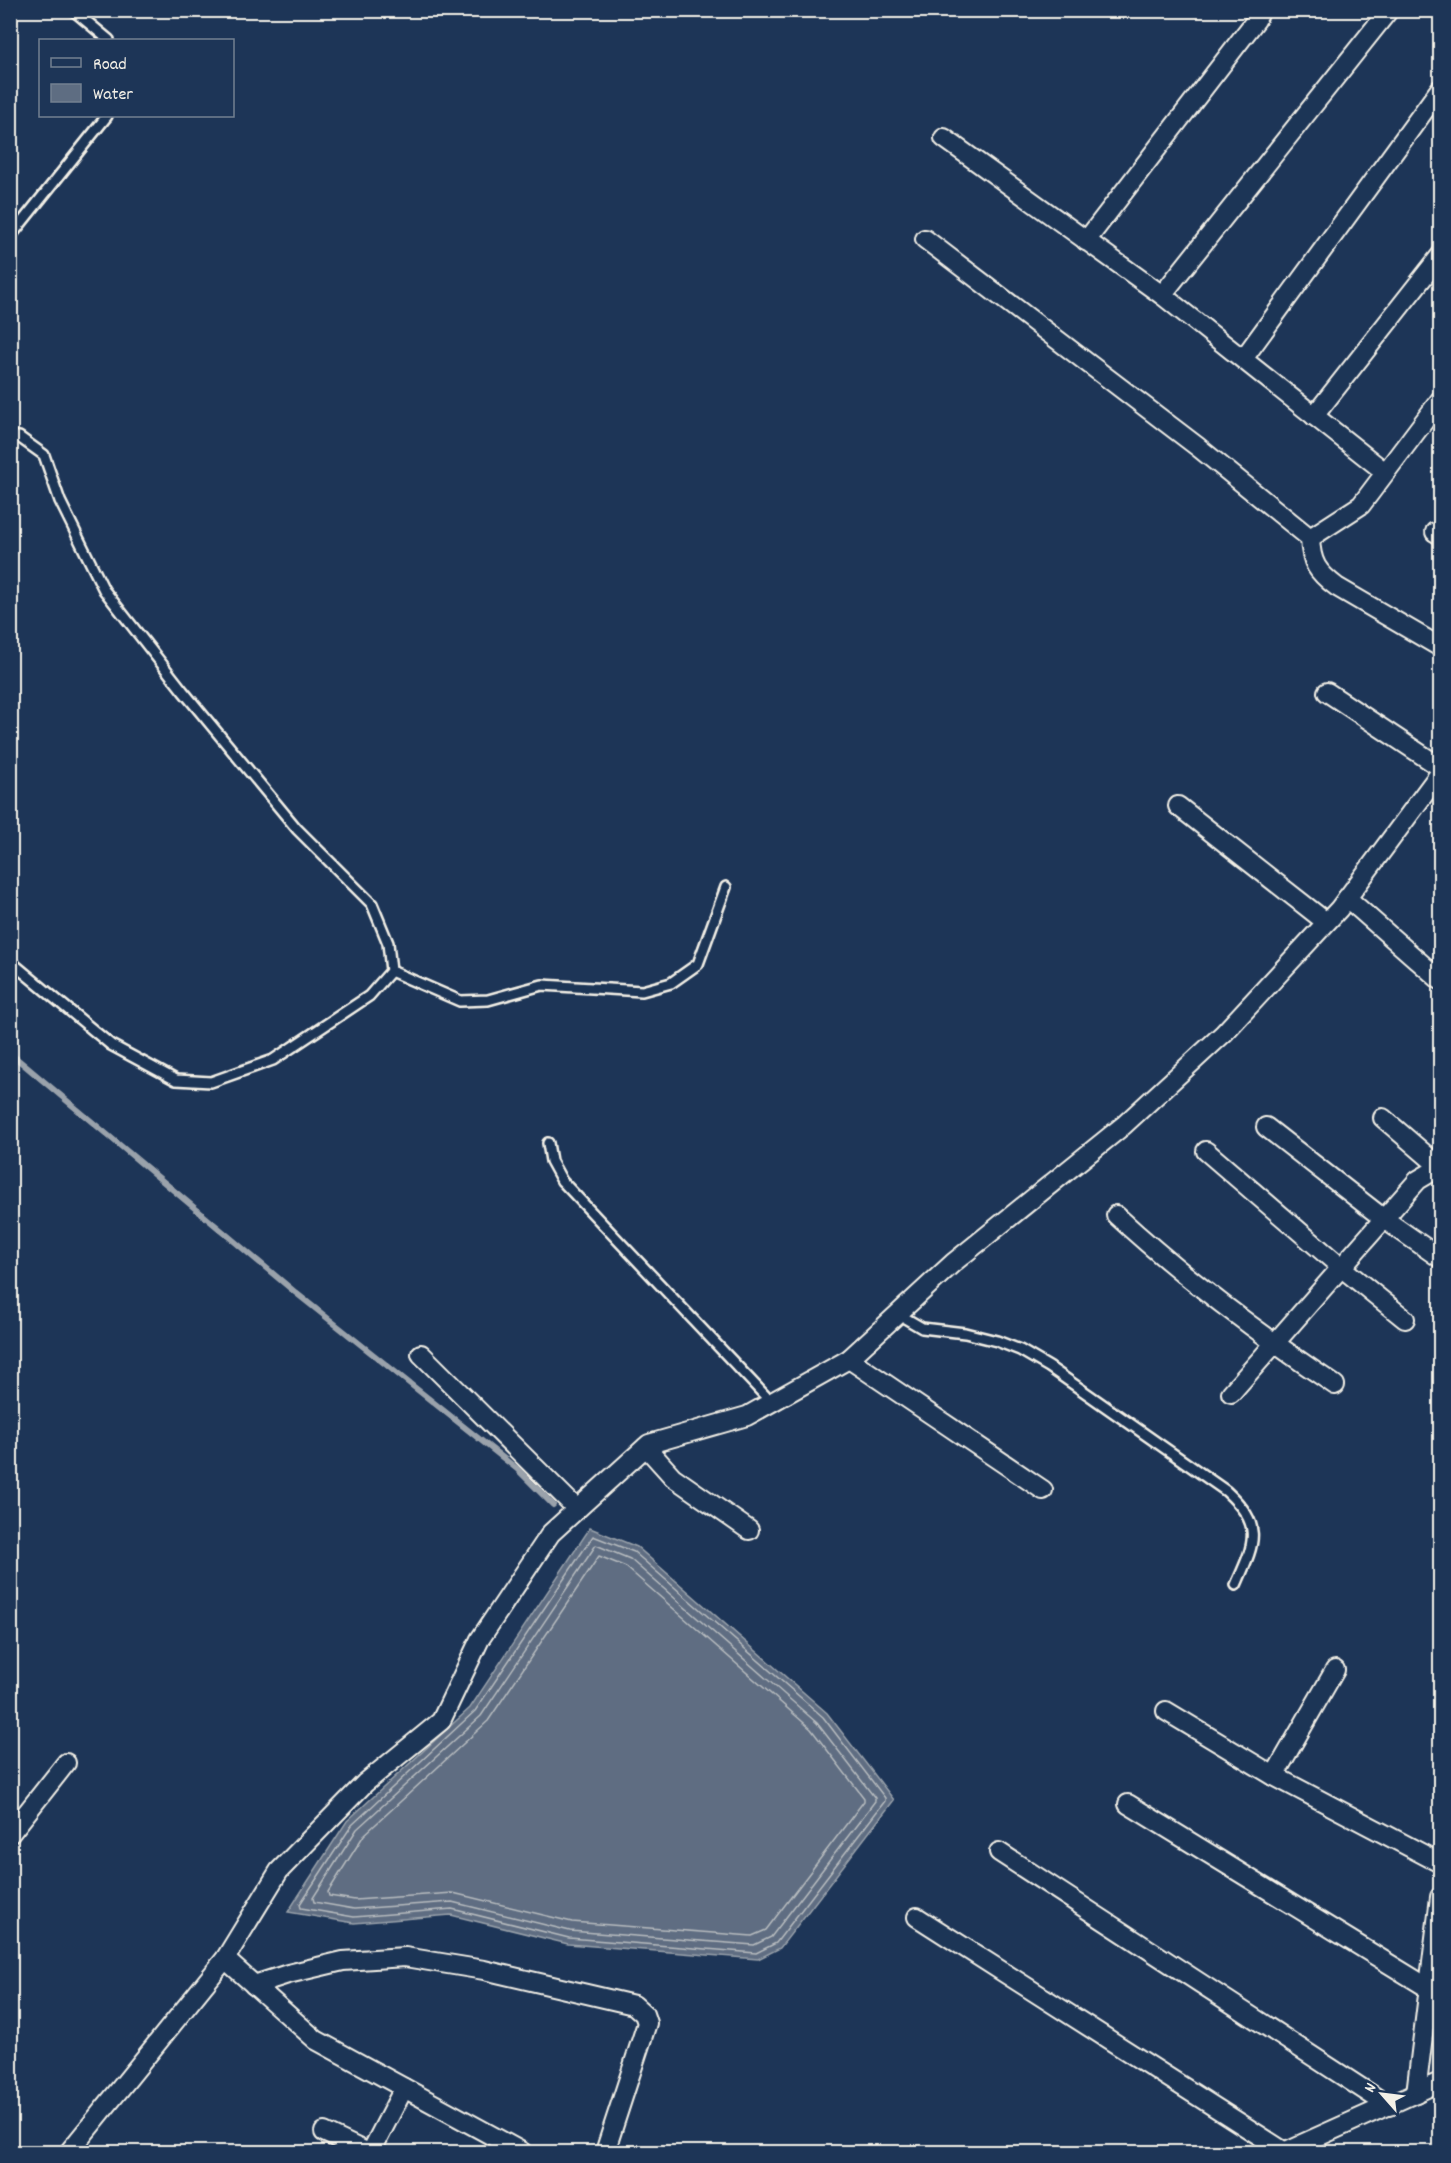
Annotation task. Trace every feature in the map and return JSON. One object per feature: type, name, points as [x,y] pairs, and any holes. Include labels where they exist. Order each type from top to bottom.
[{"type":"street","points":[[1086,241],[1256,20],[1261,10]]},
{"type":"street","points":[[1162,295],[1389,10]]},
{"type":"street","points":[[1243,359],[1440,89]]},
{"type":"street","points":[[944,138],[1162,295],[1385,472]]},
{"type":"street","points":[[925,239],[1198,447],[1310,538],[1311,554],[1317,568],[1325,577],[1440,647]]},
{"type":"street","points":[[1314,416],[1437,268]]},
{"type":"street","points":[[1310,538],[1361,505],[1440,400]]},
{"type":"street","points":[[1327,692],[1440,766]]},
{"type":"street","points":[[69,2152],[225,1959],[279,1871],[365,1783],[441,1721],[480,1639],[550,1533],[649,1444],[747,1416],[849,1359],[953,1263],[1124,1125],[1224,1033],[1326,922],[1347,898],[1440,774]]},
{"type":"street","points":[[1178,806],[1326,922]]},
{"type":"street","points":[[1347,898],[1440,980]]},
{"type":"street","points":[[1231,1393],[1418,1180],[1440,1167],[1383,1118]]},
{"type":"street","points":[[1266,1127],[1384,1219],[1440,1258]]},
{"type":"street","points":[[1206,1151],[1405,1319]]},
{"type":"street","points":[[1116,1215],[1157,1253],[1275,1344],[1335,1385]]},
{"type":"street","points":[[421,1354],[577,1509]]},
{"type":"street","points":[[849,1359],[1043,1490]]},
{"type":"street","points":[[646,1447],[672,1476],[749,1530]]},
{"type":"street","points":[[1274,1776],[1335,1670]]},
{"type":"street","points":[[1166,1711],[1274,1776],[1440,1863]]},
{"type":"street","points":[[10,1834],[66,1763]]},
{"type":"street","points":[[1128,1804],[1430,1989]]},
{"type":"street","points":[[999,1852],[1389,2106]]},
{"type":"street","points":[[1416,2093],[1440,1897]]},
{"type":"street","points":[[917,1917],[1285,2152],[1440,2082]]},
{"type":"street","points":[[254,1985],[343,1961],[405,1957],[484,1970],[634,2005],[644,2014],[647,2023],[605,2152]]},
{"type":"street","points":[[225,1959],[316,2040],[522,2152]]},
{"type":"street","points":[[371,2152],[404,2088]]},
{"type":"street","points":[[324,2132],[366,2152]]},
{"type":"lane","points":[[73,10],[108,39]]},
{"type":"lane","points":[[10,237],[106,117]]},
{"type":"lane","points":[[10,437],[19,437],[44,455],[60,501],[104,590],[183,691],[297,829],[372,904],[388,944],[391,971],[369,996],[273,1060],[211,1082],[176,1080],[111,1045],[10,962]]},
{"type":"lane","points":[[391,971],[460,1001],[488,1000],[542,985],[642,991],[671,983],[698,964],[726,887]]},
{"type":"lane","points":[[548,1143],[551,1161],[562,1180],[771,1402]]},
{"type":"lane","points":[[898,1314],[922,1328],[974,1335],[1020,1350],[1049,1367],[1226,1491],[1242,1506],[1254,1533],[1250,1555],[1236,1585]]},
{"type":"water","points":[[590,1528],[637,1547],[827,1713],[894,1800],[780,1948],[758,1959],[568,1944],[451,1915],[354,1923],[288,1912],[347,1821],[470,1708]]},
{"type":"waterway","points":[[10,1053],[296,1293],[517,1469],[553,1505]]}]
